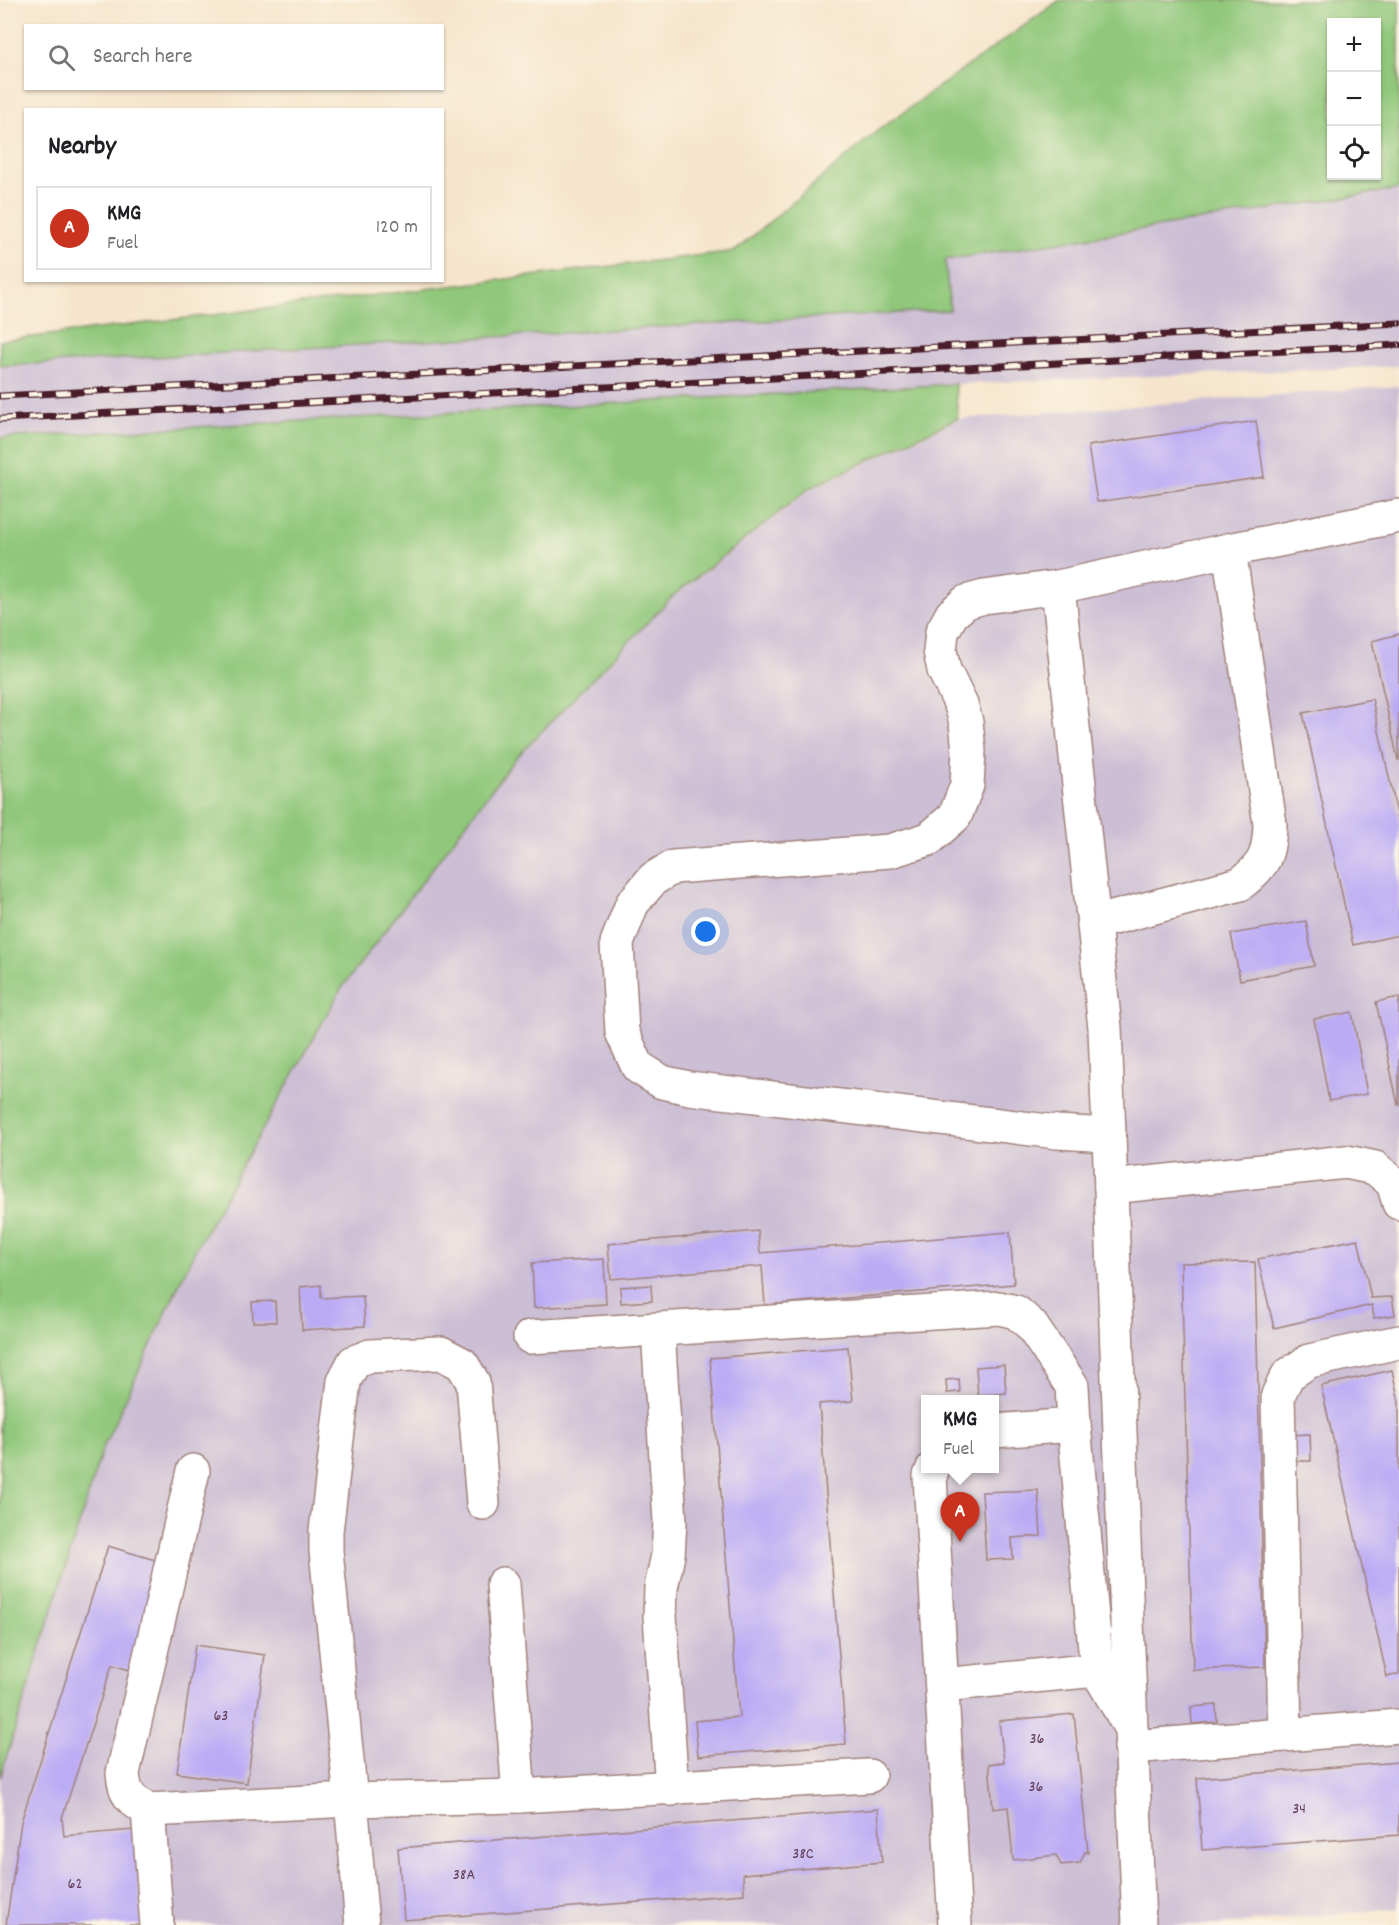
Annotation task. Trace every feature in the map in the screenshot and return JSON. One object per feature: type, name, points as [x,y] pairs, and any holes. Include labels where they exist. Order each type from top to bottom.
[{"type":"lane","points":[[1109,1135],[1057,1132],[689,1088],[662,1082],[638,1067],[622,1032],[617,943],[632,904],[653,879],[673,867],[890,851],[929,839],[955,816],[967,785],[969,751],[966,722],[961,705],[944,670],[940,651],[942,632],[952,614],[966,602],[984,597],[1058,587],[1399,516]]},
{"type":"lane","points":[[1094,923],[1240,884],[1259,870],[1270,848],[1270,824],[1229,550]]},
{"type":"lane","points":[[1058,587],[1105,1028],[1139,1925]]},
{"type":"lane","points":[[1111,1187],[1346,1162],[1375,1168],[1393,1183],[1399,1203]]},
{"type":"lane","points":[[530,1337],[999,1308],[1016,1312],[1030,1325],[1072,1386],[1097,1670],[1131,1738]]},
{"type":"lane","points":[[658,1330],[670,1521],[668,1555],[661,1588],[660,1616],[672,1789]]},
{"type":"lane","points":[[1285,1735],[1278,1395],[1288,1375],[1309,1361],[1399,1342]]},
{"type":"lane","points":[[362,1925],[326,1551],[344,1381],[354,1362],[370,1356],[441,1353],[462,1364],[472,1382],[483,1503]]},
{"type":"lane","points":[[999,1431],[1074,1425]]},
{"type":"lane","points":[[193,1471],[123,1773],[124,1789],[134,1802],[148,1810],[351,1800],[672,1789],[869,1776]]},
{"type":"lane","points":[[931,1473],[955,1925]]},
{"type":"lane","points":[[504,1584],[519,1796]]},
{"type":"lane","points":[[942,1685],[1097,1670]]},
{"type":"lane","points":[[1131,1738],[1285,1735],[1399,1726]]},
{"type":"lane","points":[[148,1810],[157,1925]]},
{"type":"shaded area","points":[[1399,189],[1399,366],[955,384],[0,438],[0,366],[950,310],[944,260]]},
{"type":"shaded area","points":[[1399,386],[1399,1908],[1219,1925],[0,1925],[0,1778],[102,1450],[194,1252],[341,989],[515,760],[674,596],[811,489],[959,419]]},
{"type":"green space","points":[[1060,0],[1399,0],[1399,189],[945,260],[950,310],[0,366],[0,341],[735,251],[877,131]]},
{"type":"green space","points":[[955,384],[958,418],[810,488],[674,595],[514,760],[341,989],[194,1252],[102,1450],[0,1778],[0,438]]},
{"type":"building","points":[[1256,421],[1264,477],[1097,502],[1088,446]]},
{"type":"building","points":[[1399,634],[1399,760],[1398,760],[1372,641]]},
{"type":"building","points":[[1372,699],[1399,823],[1399,935],[1353,945],[1303,713]]},
{"type":"building","points":[[1306,921],[1314,966],[1240,980],[1231,934]]},
{"type":"building","points":[[1399,997],[1399,1105],[1398,1105],[1376,1002]]},
{"type":"building","points":[[1352,1012],[1367,1094],[1329,1101],[1314,1019]]},
{"type":"building","points":[[758,1231],[760,1253],[1010,1232],[1014,1284],[765,1305],[762,1266],[611,1279],[608,1244]]},
{"type":"building","points":[[1358,1239],[1371,1298],[1392,1297],[1395,1315],[1374,1318],[1372,1305],[1274,1328],[1258,1259]]},
{"type":"building","points":[[604,1259],[606,1304],[534,1308],[532,1263]]},
{"type":"building","points":[[1255,1262],[1265,1667],[1193,1670],[1181,1263]]},
{"type":"building","points":[[321,1285],[321,1298],[363,1296],[365,1326],[302,1330],[300,1287]]},
{"type":"building","points":[[651,1285],[652,1301],[621,1303],[620,1287]]},
{"type":"building","points":[[275,1301],[276,1322],[253,1322],[252,1302]]},
{"type":"building","points":[[848,1347],[853,1401],[819,1404],[846,1744],[698,1756],[695,1721],[739,1717],[710,1358]]},
{"type":"building","points":[[1004,1365],[1006,1393],[978,1395],[976,1367]]},
{"type":"building","points":[[1392,1370],[1399,1402],[1399,1674],[1387,1677],[1321,1386]]},
{"type":"building","points":[[959,1379],[960,1392],[947,1393],[946,1380]]},
{"type":"building","points":[[1310,1434],[1311,1461],[1291,1461],[1290,1435]]},
{"type":"building","points":[[1038,1490],[1041,1536],[1012,1538],[1013,1559],[986,1560],[982,1492]]},
{"type":"building","points":[[108,1546],[162,1562],[130,1670],[112,1665],[62,1818],[64,1836],[134,1830],[141,1925],[6,1925],[21,1822]]},
{"type":"building","points":[[195,1645],[265,1655],[247,1783],[177,1773]]},
{"type":"building","points":[[1216,1705],[1217,1722],[1192,1724],[1191,1707]]},
{"type":"building","points":[[1074,1714],[1088,1853],[1085,1852],[1080,1863],[1061,1865],[1056,1855],[1013,1860],[1008,1807],[993,1809],[989,1764],[1004,1762],[999,1721]]},
{"type":"building","points":[[1399,1762],[1399,1835],[1202,1850],[1197,1778]]},
{"type":"building","points":[[878,1809],[882,1862],[743,1874],[744,1894],[404,1920],[398,1848]]},
{"type":"railway","points":[[0,396],[1399,323]]},
{"type":"railway","points":[[0,419],[1399,345]]},
{"type":"place","name":"KMG","points":[[960,1542]]}]
